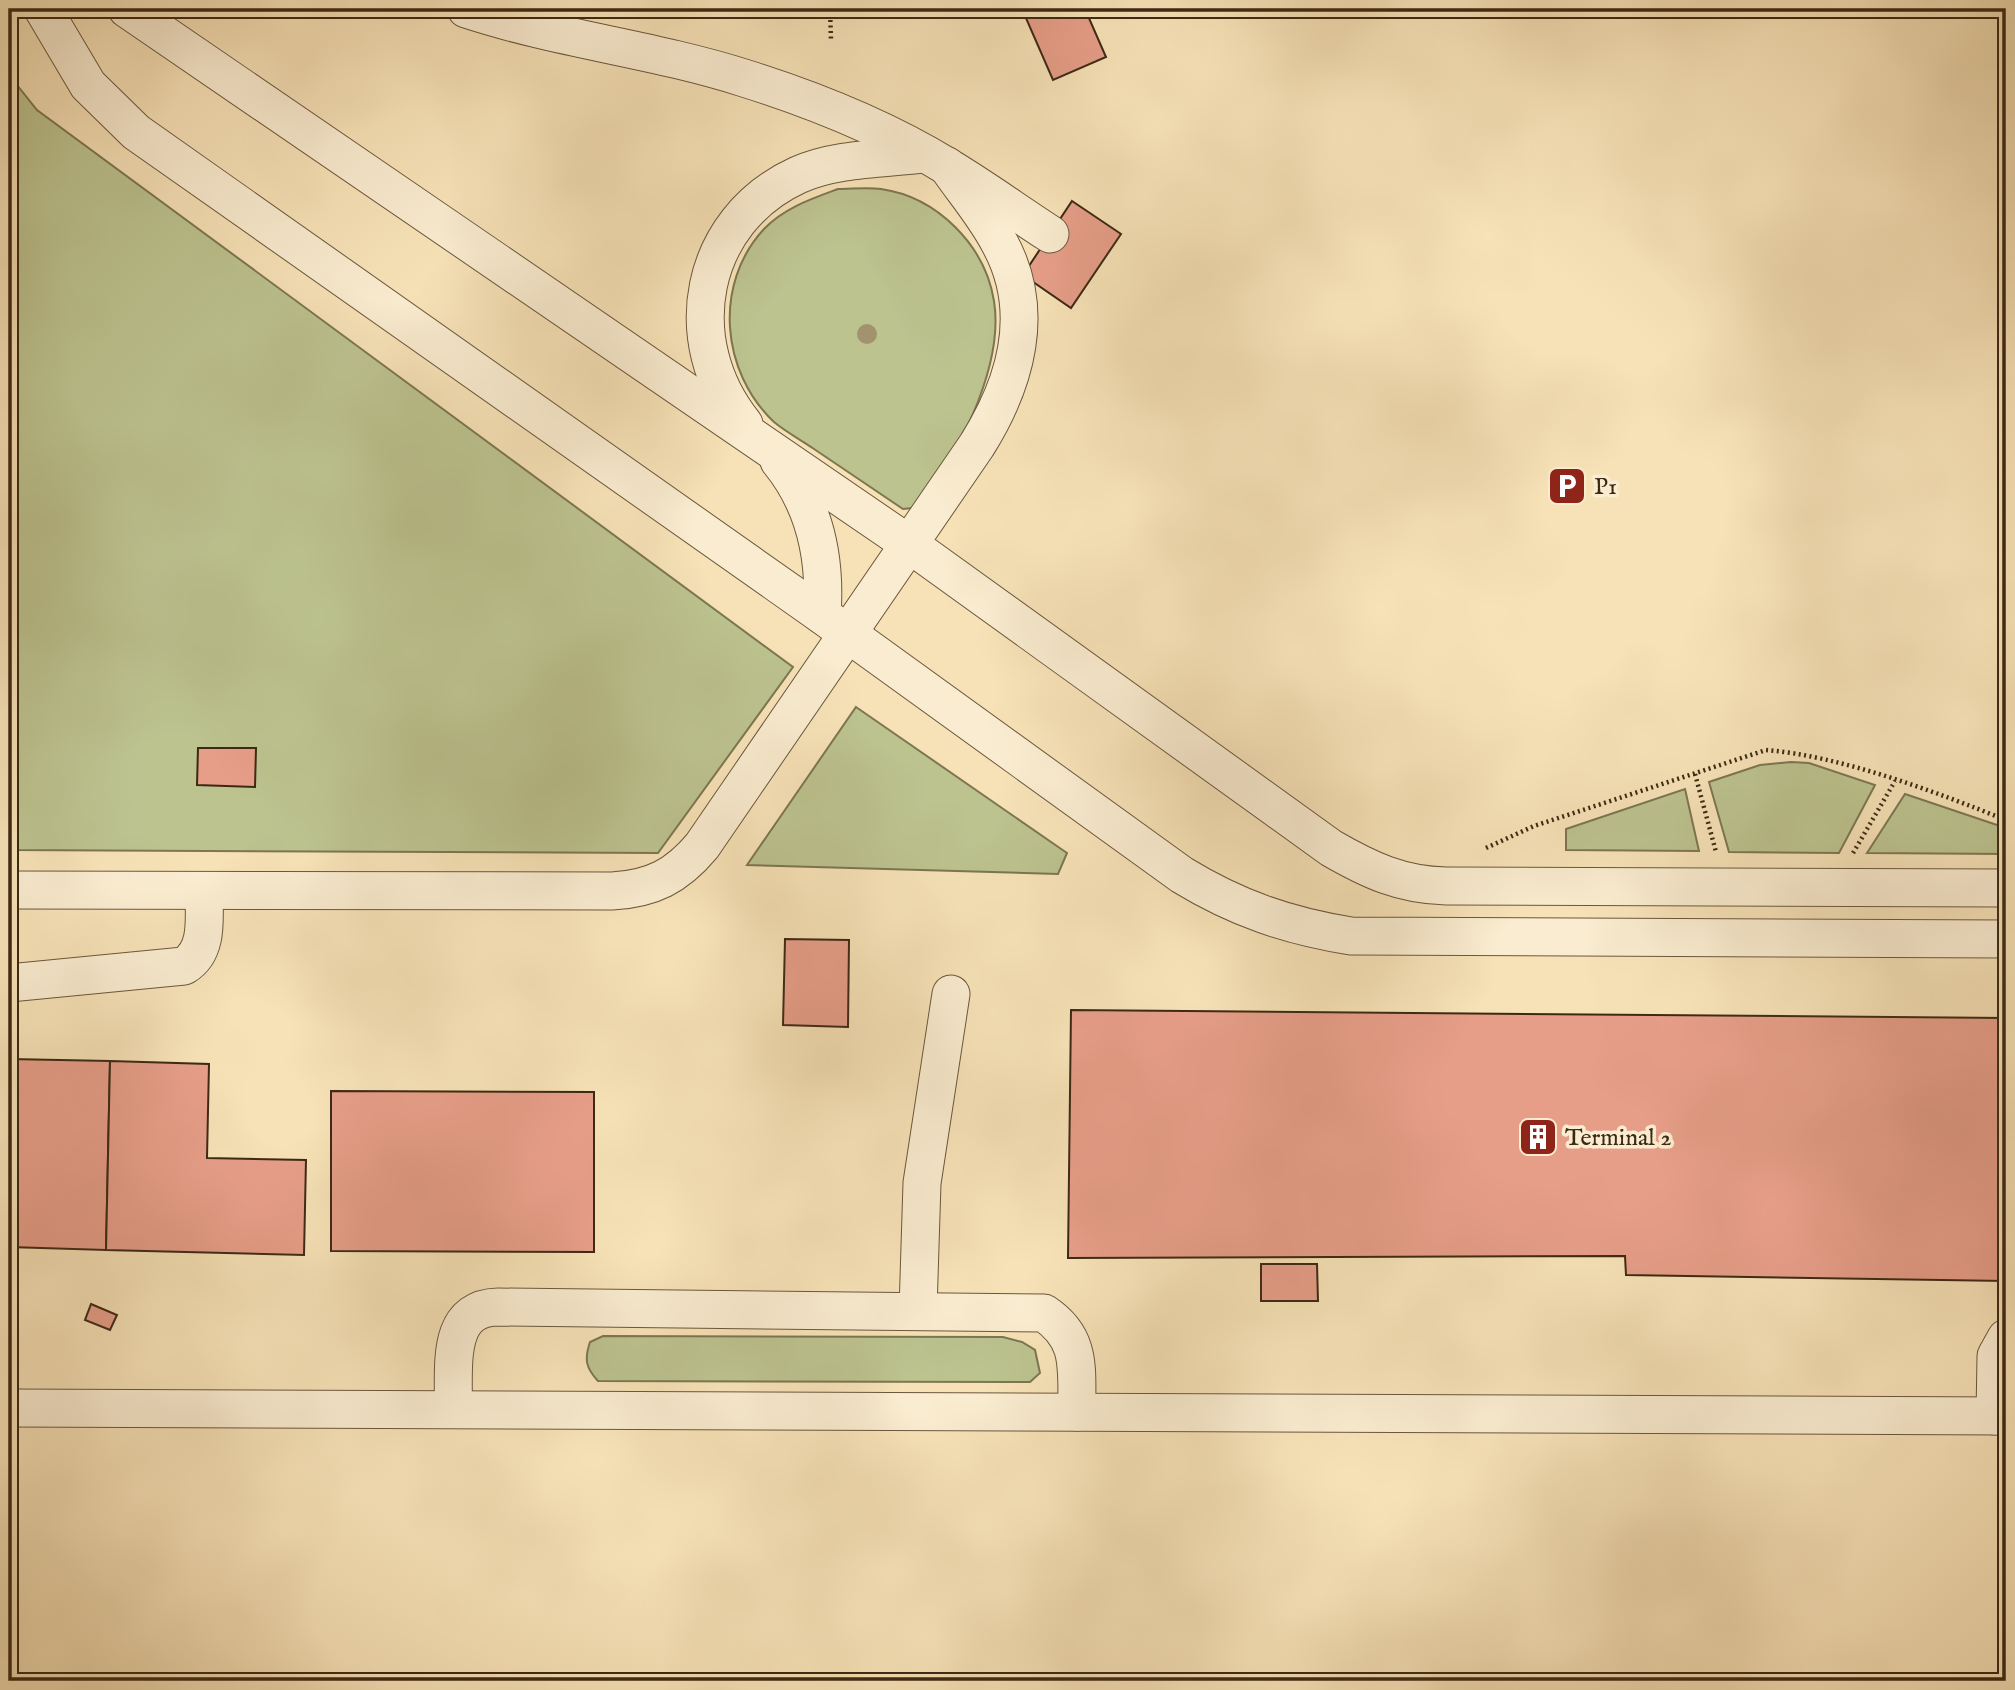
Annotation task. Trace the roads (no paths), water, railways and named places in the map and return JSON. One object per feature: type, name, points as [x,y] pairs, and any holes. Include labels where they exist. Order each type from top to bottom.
[{"type":"street","points":[[43,9],[88,85],[136,132],[835,624],[1182,874],[1231,903],[1262,916],[1306,929],[1351,936],[2006,939]]},
{"type":"street","points":[[127,9],[909,544],[1331,848],[1386,877],[1416,885],[1446,886],[2006,888]]},
{"type":"street","points":[[466,9],[548,32],[742,77],[845,116],[935,160],[1051,234]]},
{"type":"street","points":[[835,624],[814,526],[790,475],[723,396],[706,346],[706,293],[724,243],[756,203],[799,175],[848,162],[935,160]]},
{"type":"street","points":[[9,890],[612,891],[638,890],[663,881],[685,866],[702,845],[835,624],[909,544],[993,420],[1005,395],[1019,340],[1021,314],[1010,265],[999,241],[935,160]]},
{"type":"street","points":[[9,983],[184,966],[194,960],[200,950],[204,929],[204,892]]},
{"type":"street","points":[[918,1310],[922,1183],[951,994]]},
{"type":"street","points":[[453,1409],[459,1328],[469,1315],[483,1308],[918,1310],[1044,1313],[1061,1325],[1072,1342],[1077,1412]]},
{"type":"street","points":[[9,1408],[2001,1416],[1996,1356],[2006,1338]]},
{"type":"place","name":"P1","points":[[1567,486]]},
{"type":"place","name":"Terminal 2","points":[[1538,1137]]}]
